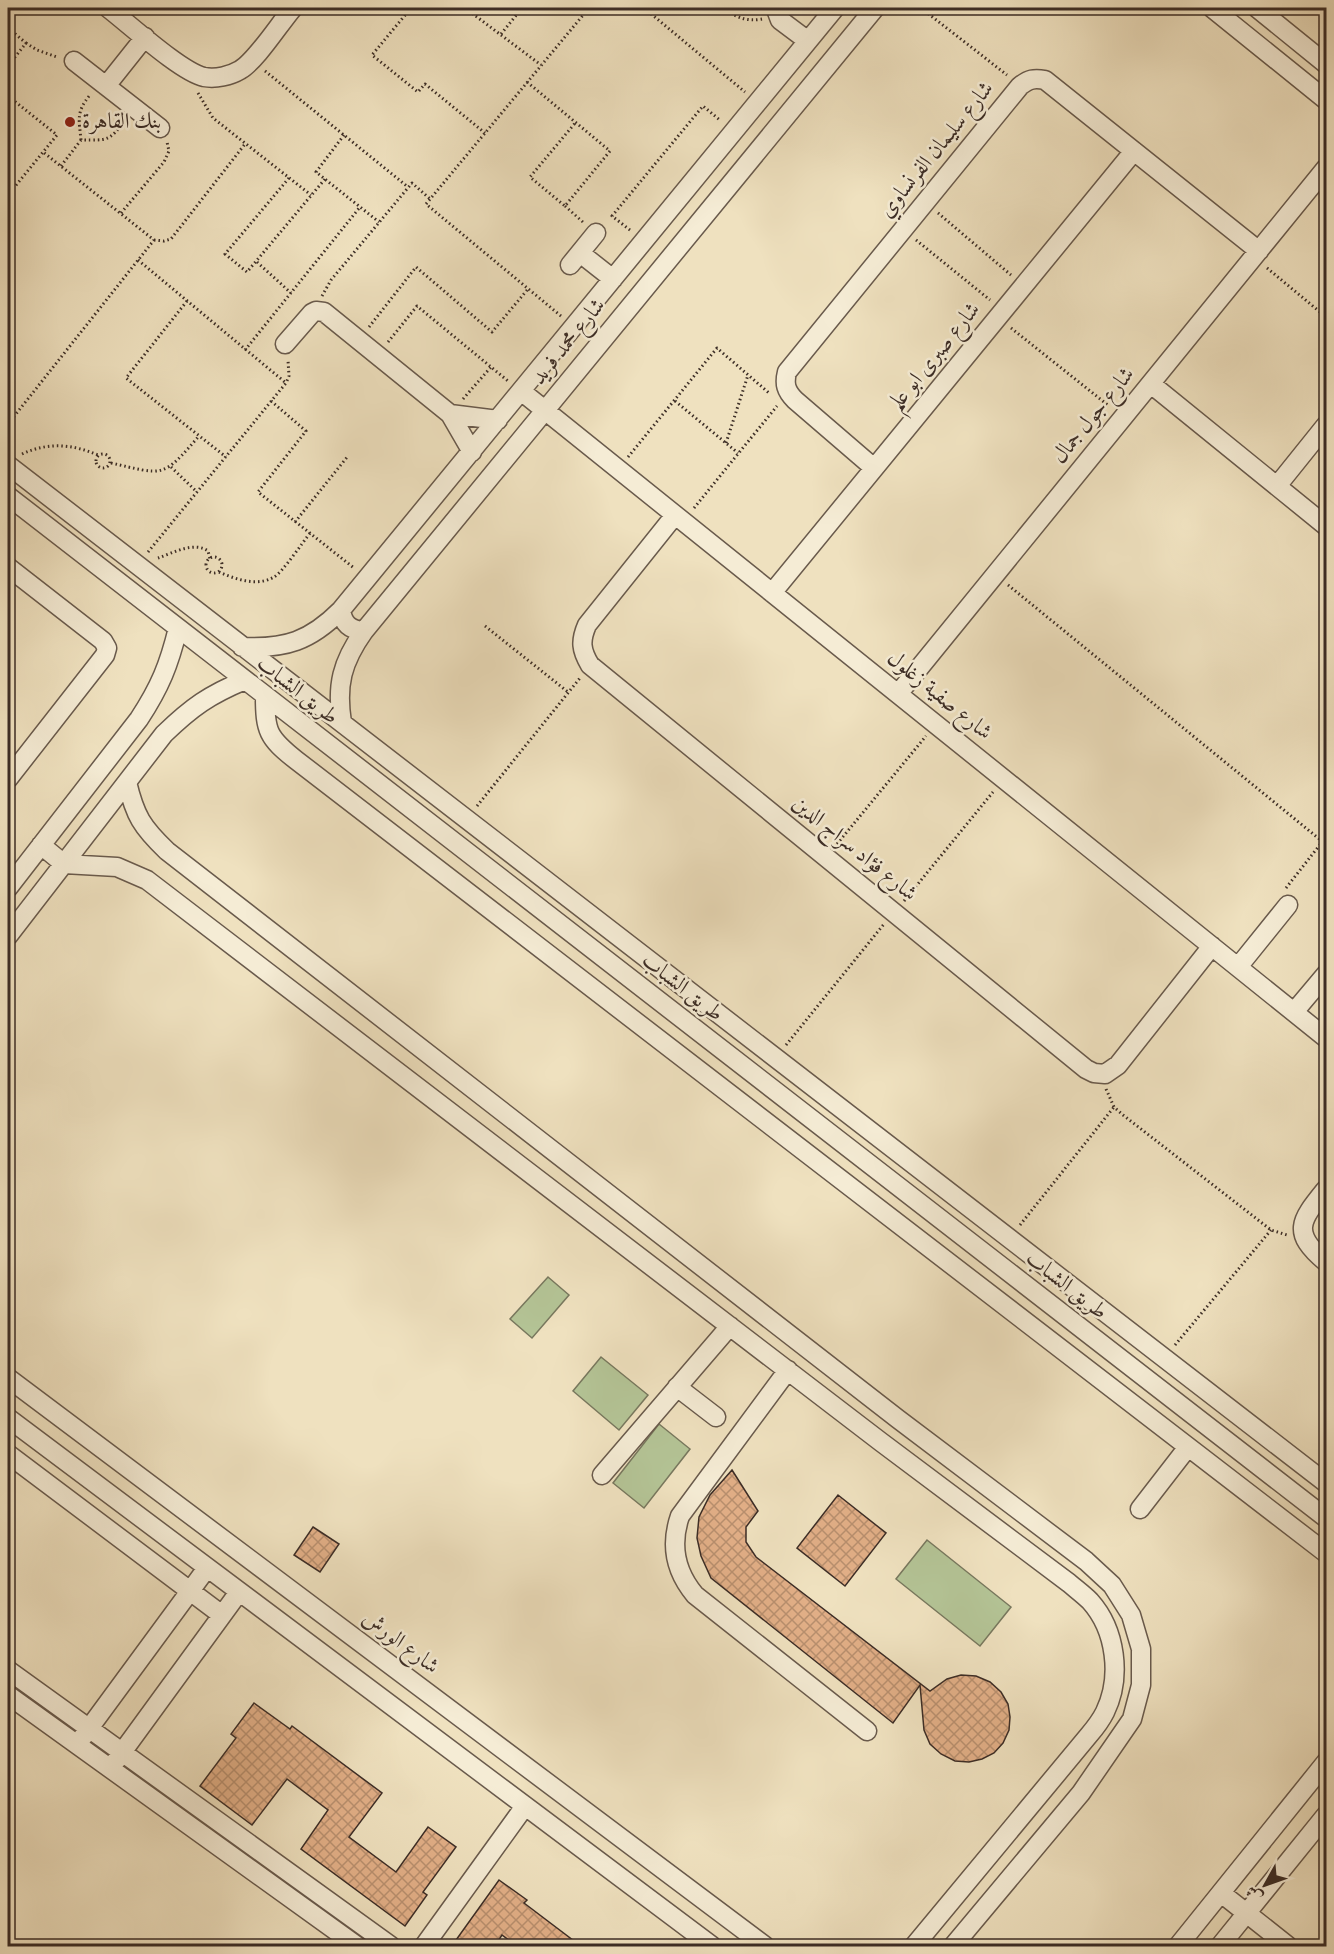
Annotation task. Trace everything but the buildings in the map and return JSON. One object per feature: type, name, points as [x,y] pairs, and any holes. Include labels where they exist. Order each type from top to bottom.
[{"type":"street","points":[[108,8],[188,71],[205,77],[224,76],[241,70],[293,8]]},
{"type":"street","name":"شارع محمد فريد","points":[[242,646],[264,648],[286,645],[307,638],[325,626],[341,610],[835,8]]},
{"type":"street","name":"شارع محمد فريد","points":[[342,723],[339,704],[344,665],[364,631],[875,8]]},
{"type":"street","points":[[1212,8],[1326,100]]},
{"type":"street","points":[[1257,8],[1323,55]]},
{"type":"street","points":[[778,10],[780,20],[808,41]]},
{"type":"street","points":[[103,84],[145,37]]},
{"type":"street","points":[[74,61],[160,128]]},
{"type":"street","name":"شارع سليمان الفرنساوي","points":[[783,397],[787,372],[1020,86],[1028,80],[1036,78],[1045,80],[1134,151],[1256,254]]},
{"type":"street","name":"شارع صبرى ابو علم","points":[[772,593],[1134,151]]},
{"type":"street","name":"شارع جول جمال","points":[[898,694],[1326,168]]},
{"type":"street","points":[[596,233],[575,259],[613,279]]},
{"type":"street","points":[[285,344],[312,313],[320,311],[450,414],[472,452]]},
{"type":"street","points":[[1151,384],[1326,526]]},
{"type":"street","name":"شارع صفية زغلول","points":[[521,392],[1326,1038]]},
{"type":"street","points":[[783,397],[874,468]]},
{"type":"street","points":[[450,414],[498,420]]},
{"type":"street","points":[[1277,486],[1326,425]]},
{"type":"street","name":"طريق الشباب","points":[[12,461],[137,565],[1326,1483]]},
{"type":"street","name":"طريق الشباب","points":[[8,496],[1326,1518]]},
{"type":"street","points":[[590,665],[582,653],[581,639],[587,625],[679,518]]},
{"type":"street","points":[[8,567],[103,641],[107,648],[105,655],[8,779]]},
{"type":"street","points":[[341,610],[342,619],[347,626],[364,631]]},
{"type":"street","points":[[8,888],[139,719],[157,691],[170,660],[178,628]]},
{"type":"street","name":"شارع فؤاد سراج الدين","points":[[590,665],[1086,1069],[1094,1073],[1105,1074]]},
{"type":"street","points":[[8,936],[164,734],[187,711],[215,693],[245,680]]},
{"type":"street","points":[[265,696],[265,721],[276,744],[1326,1553]]},
{"type":"street","points":[[127,782],[134,808],[142,824],[166,851],[898,1419],[1086,1561],[1112,1585],[1131,1615],[1141,1649],[1142,1685],[1132,1719],[1081,1793],[953,1947]]},
{"type":"street","points":[[41,845],[64,864],[117,867],[147,880],[1091,1602],[1107,1627],[1114,1654],[1114,1683],[1105,1711],[1089,1735],[914,1947]]},
{"type":"street","points":[[1238,967],[1288,905]]},
{"type":"street","points":[[1105,1074],[1118,1065],[1212,946]]},
{"type":"street","points":[[1294,1012],[1326,974]]},
{"type":"street","points":[[516,1161],[534,1137]]},
{"type":"street","points":[[1326,1189],[1306,1214],[1303,1224],[1304,1235],[1309,1246],[1326,1262]]},
{"type":"street","points":[[631,1250],[649,1226]]},
{"type":"street","points":[[602,1476],[730,1326]]},
{"type":"street","points":[[788,1371],[680,1516],[676,1529],[675,1556],[683,1579],[695,1595],[867,1731]]},
{"type":"street","name":"شارع الورش","points":[[8,1378],[765,1947]]},
{"type":"street","points":[[677,1387],[716,1417]]},
{"type":"street","points":[[8,1418],[706,1942],[719,1912]]},
{"type":"street","points":[[881,1442],[898,1419]]},
{"type":"street","points":[[1140,1509],[1188,1447]]},
{"type":"street","points":[[8,1454],[222,1615]]},
{"type":"street","points":[[77,1744],[207,1568]]},
{"type":"street","points":[[110,1768],[239,1592]]},
{"type":"street","points":[[8,1670],[391,1947]]},
{"type":"street","points":[[8,1695],[357,1947]]},
{"type":"street","points":[[1178,1947],[1326,1762]]},
{"type":"street","points":[[424,1947],[525,1806]]},
{"type":"street","points":[[1220,1947],[1326,1815]]},
{"type":"street","points":[[1221,1893],[1288,1947]]},
{"type":"path","points":[[411,8],[372,55],[418,92],[425,84],[485,133]]},
{"type":"path","points":[[465,8],[541,65]]},
{"type":"path","points":[[501,34],[522,8]]},
{"type":"path","points":[[574,327],[426,204],[589,8]]},
{"type":"path","points":[[644,8],[758,102]]},
{"type":"path","points":[[723,8],[746,20],[763,19],[778,10]]},
{"type":"path","points":[[921,8],[1020,86]]},
{"type":"path","points":[[8,28],[26,43],[51,55],[74,61]]},
{"type":"path","points":[[8,66],[26,43]]},
{"type":"path","points":[[251,60],[408,187]]},
{"type":"path","points":[[188,71],[207,111],[213,118],[311,195]]},
{"type":"path","points":[[527,82],[610,151],[565,206]]},
{"type":"path","points":[[61,166],[81,140],[80,110],[103,84]]},
{"type":"path","points":[[8,96],[57,135],[8,195]]},
{"type":"path","points":[[644,242],[612,216],[703,106],[734,132]]},
{"type":"path","points":[[81,140],[110,138],[135,109]]},
{"type":"path","points":[[576,122],[530,177],[596,233]]},
{"type":"path","points":[[121,213],[164,162],[169,151],[167,138],[160,128]]},
{"type":"path","points":[[345,135],[316,172],[379,222]]},
{"type":"path","points":[[43,152],[154,240],[164,241],[171,238],[245,144]]},
{"type":"path","points":[[289,178],[225,254],[247,273],[325,179]]},
{"type":"path","points":[[320,311],[324,289],[408,187],[412,183],[430,199]]},
{"type":"path","points":[[925,203],[1024,286]]},
{"type":"path","points":[[245,350],[360,207]]},
{"type":"path","points":[[903,229],[1123,417]]},
{"type":"path","points":[[8,424],[154,240]]},
{"type":"path","points":[[1256,254],[1326,317]]},
{"type":"path","points":[[138,260],[286,383]]},
{"type":"path","points":[[256,261],[291,293]]},
{"type":"path","points":[[358,340],[416,267],[492,332],[528,289]]},
{"type":"path","points":[[186,301],[126,378],[225,457]]},
{"type":"path","points":[[377,356],[417,306],[521,392]]},
{"type":"path","points":[[137,565],[286,383],[289,376],[289,365],[285,344]]},
{"type":"path","points":[[618,469],[717,348],[748,375],[783,397],[738,453],[679,518]]},
{"type":"path","points":[[450,414],[491,367]]},
{"type":"path","points":[[726,443],[748,375]]},
{"type":"path","points":[[271,401],[306,431],[258,492],[367,579]]},
{"type":"path","points":[[674,401],[738,453]]},
{"type":"path","points":[[98,455],[96,463],[103,468],[111,463],[146,472],[163,470],[171,467],[199,436]]},
{"type":"path","points":[[12,461],[33,449],[55,445],[77,447],[98,455],[107,454],[111,463]]},
{"type":"path","points":[[295,522],[348,456]]},
{"type":"path","points":[[171,467],[197,492]]},
{"type":"path","points":[[137,565],[194,546],[201,546],[208,551],[210,559],[207,568],[210,572],[219,572],[237,580],[256,582],[275,577],[310,533]]},
{"type":"path","points":[[210,559],[214,557],[222,562],[219,572]]},
{"type":"path","points":[[995,575],[1323,842]]},
{"type":"path","points":[[485,626],[568,693]]},
{"type":"path","points":[[466,819],[590,665]]},
{"type":"path","points":[[826,857],[936,724]]},
{"type":"path","points":[[1105,1074],[1105,1086],[1114,1107],[1271,1230],[1292,1236],[1304,1235]]},
{"type":"path","points":[[1009,1238],[1114,1107]]},
{"type":"path","points":[[1164,1358],[1271,1230]]},
{"type":"green space","points":[[548,1277],[569,1295],[532,1338],[510,1319]]},
{"type":"green space","points":[[601,1357],[648,1395],[619,1430],[573,1391]]},
{"type":"green space","points":[[659,1424],[690,1449],[644,1508],[613,1483]]},
{"type":"green space","points":[[927,1540],[1011,1607],[980,1646],[896,1579]]},
{"type":"place","name":"بنك القاهرة","points":[[70,122]]}]
